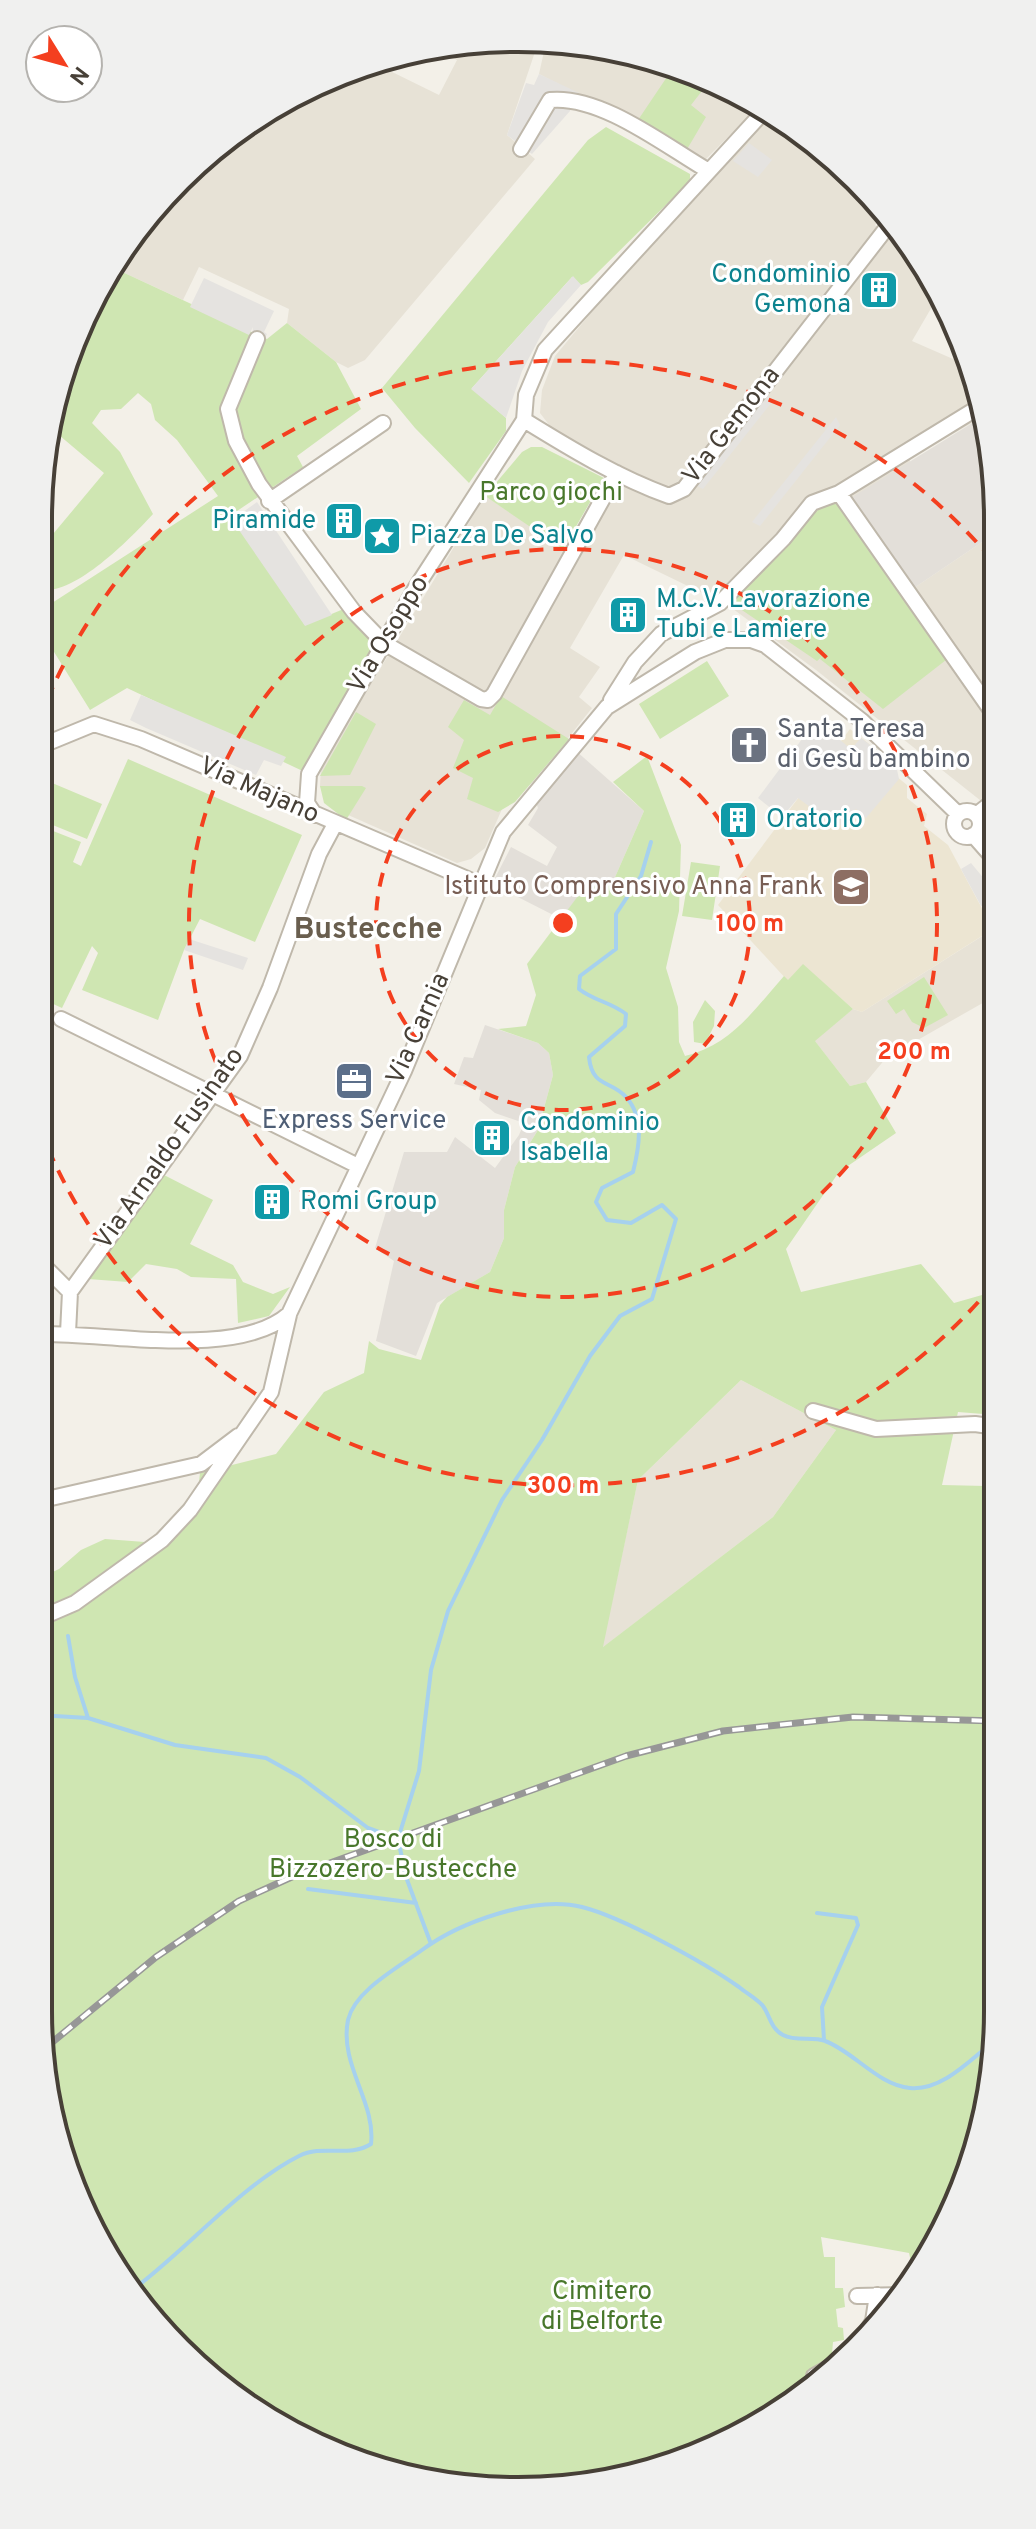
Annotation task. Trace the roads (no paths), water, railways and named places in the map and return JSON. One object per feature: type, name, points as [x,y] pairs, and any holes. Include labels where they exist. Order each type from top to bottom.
[{"type":"street","points":[[521,149],[550,100],[569,98],[602,110],[707,170]]},
{"type":"street","points":[[524,420],[526,395],[545,350],[757,118]]},
{"type":"street","name":"Via Gemona","points":[[524,420],[617,473],[669,496],[684,489],[885,230]]},
{"type":"street","points":[[257,339],[228,409],[236,441],[269,501],[354,612],[384,643],[488,700],[617,473]]},
{"type":"street","points":[[607,707],[635,662],[661,634],[720,603],[783,539],[812,503],[839,493],[971,412]]},
{"type":"street","name":"Via Osoppo","points":[[315,815],[307,803],[309,774],[384,643],[524,420]]},
{"type":"street","points":[[269,501],[383,423]]},
{"type":"street","points":[[839,493],[984,700]]},
{"type":"street","name":"Via Carnia","points":[[52,1613],[75,1603],[162,1540],[190,1510],[271,1392],[289,1314],[404,1071],[503,832],[607,707],[695,652],[725,640],[751,640],[765,645],[862,721],[958,814]]},
{"type":"street","name":"Via Majano","points":[[52,741],[94,724],[141,739],[479,884]]},
{"type":"street","points":[[976,815],[984,809]]},
{"type":"street","points":[[973,835],[979,826],[976,815],[969,811],[958,814],[954,825],[958,833],[973,835],[984,848]]},
{"type":"street","name":"Via Arnaldo Fusinato","points":[[70,1292],[240,1056],[270,988],[319,854],[335,824]]},
{"type":"street","points":[[61,1019],[358,1166]]},
{"type":"street","points":[[52,1274],[70,1292],[68,1333]]},
{"type":"street","points":[[52,1334],[173,1340],[218,1338],[257,1334],[275,1326],[289,1314]]},
{"type":"street","points":[[813,1411],[876,1429],[984,1425]]},
{"type":"street","points":[[52,1498],[201,1464],[250,1426]]},
{"type":"street","points":[[875,2310],[877,2295]]},
{"type":"street","points":[[857,2296],[888,2295]]},
{"type":"waterway","points":[[398,1839],[419,1771],[431,1670],[448,1611],[502,1500],[542,1440],[590,1356],[620,1316],[652,1299],[676,1219],[662,1205],[631,1223],[607,1220],[596,1202],[602,1188],[633,1172],[638,1124],[632,1105],[620,1092],[598,1079],[589,1057],[625,1026],[626,1014],[579,989],[580,976],[616,949],[616,914],[641,876],[651,842]]},
{"type":"waterway","points":[[68,1636],[75,1677],[88,1718]]},
{"type":"waterway","points":[[52,1716],[88,1718],[175,1745],[266,1758],[300,1777],[368,1828],[398,1839],[406,1877],[431,1944]]},
{"type":"waterway","points":[[308,1889],[416,1903]]},
{"type":"waterway","points":[[140,2284],[236,2200],[278,2168],[308,2153],[354,2150],[371,2144],[368,2113],[348,2052],[348,2020],[352,2009],[379,1980],[438,1940],[499,1914],[521,1908],[563,1904],[619,1920],[685,1954],[739,1987],[763,2006],[773,2026],[783,2035],[825,2041],[898,2086],[922,2088],[933,2085],[955,2073],[982,2051]]},
{"type":"waterway","points":[[817,1913],[856,1918],[858,1925],[822,2007],[824,2040]]},
{"type":"railway","points":[[53,2042],[156,1957],[239,1901],[294,1876],[626,1756],[723,1731],[853,1717],[984,1721]]},
{"type":"place","name":"Condominio Gemona","points":[[879,290]]},
{"type":"place","name":"Piramide","points":[[344,521]]},
{"type":"place","name":"Piazza De Salvo","points":[[382,536]]},
{"type":"place","name":"M.C.V. Lavorazione Tubi e Lamiere","points":[[628,615]]},
{"type":"place","name":"Santa Teresa di Gesù bambino","points":[[749,745]]},
{"type":"place","name":"Oratorio","points":[[738,820]]},
{"type":"place","name":"Istituto Comprensivo Anna Frank","points":[[851,887]]},
{"type":"place","name":"Express Service","points":[[354,1081]]},
{"type":"place","name":"Condominio Isabella","points":[[492,1138]]},
{"type":"place","name":"Romi Group","points":[[272,1202]]},
{"type":"district","name":"Bustecche","points":[[368,930]]},
{"type":"park label","name":"Parco giochi","points":[[551,493]]},
{"type":"park label","name":"Bosco di Bizzozero-Bustecche","points":[[393,1855]]},
{"type":"park label","name":"Cimitero di Belforte","points":[[602,2307]]}]
